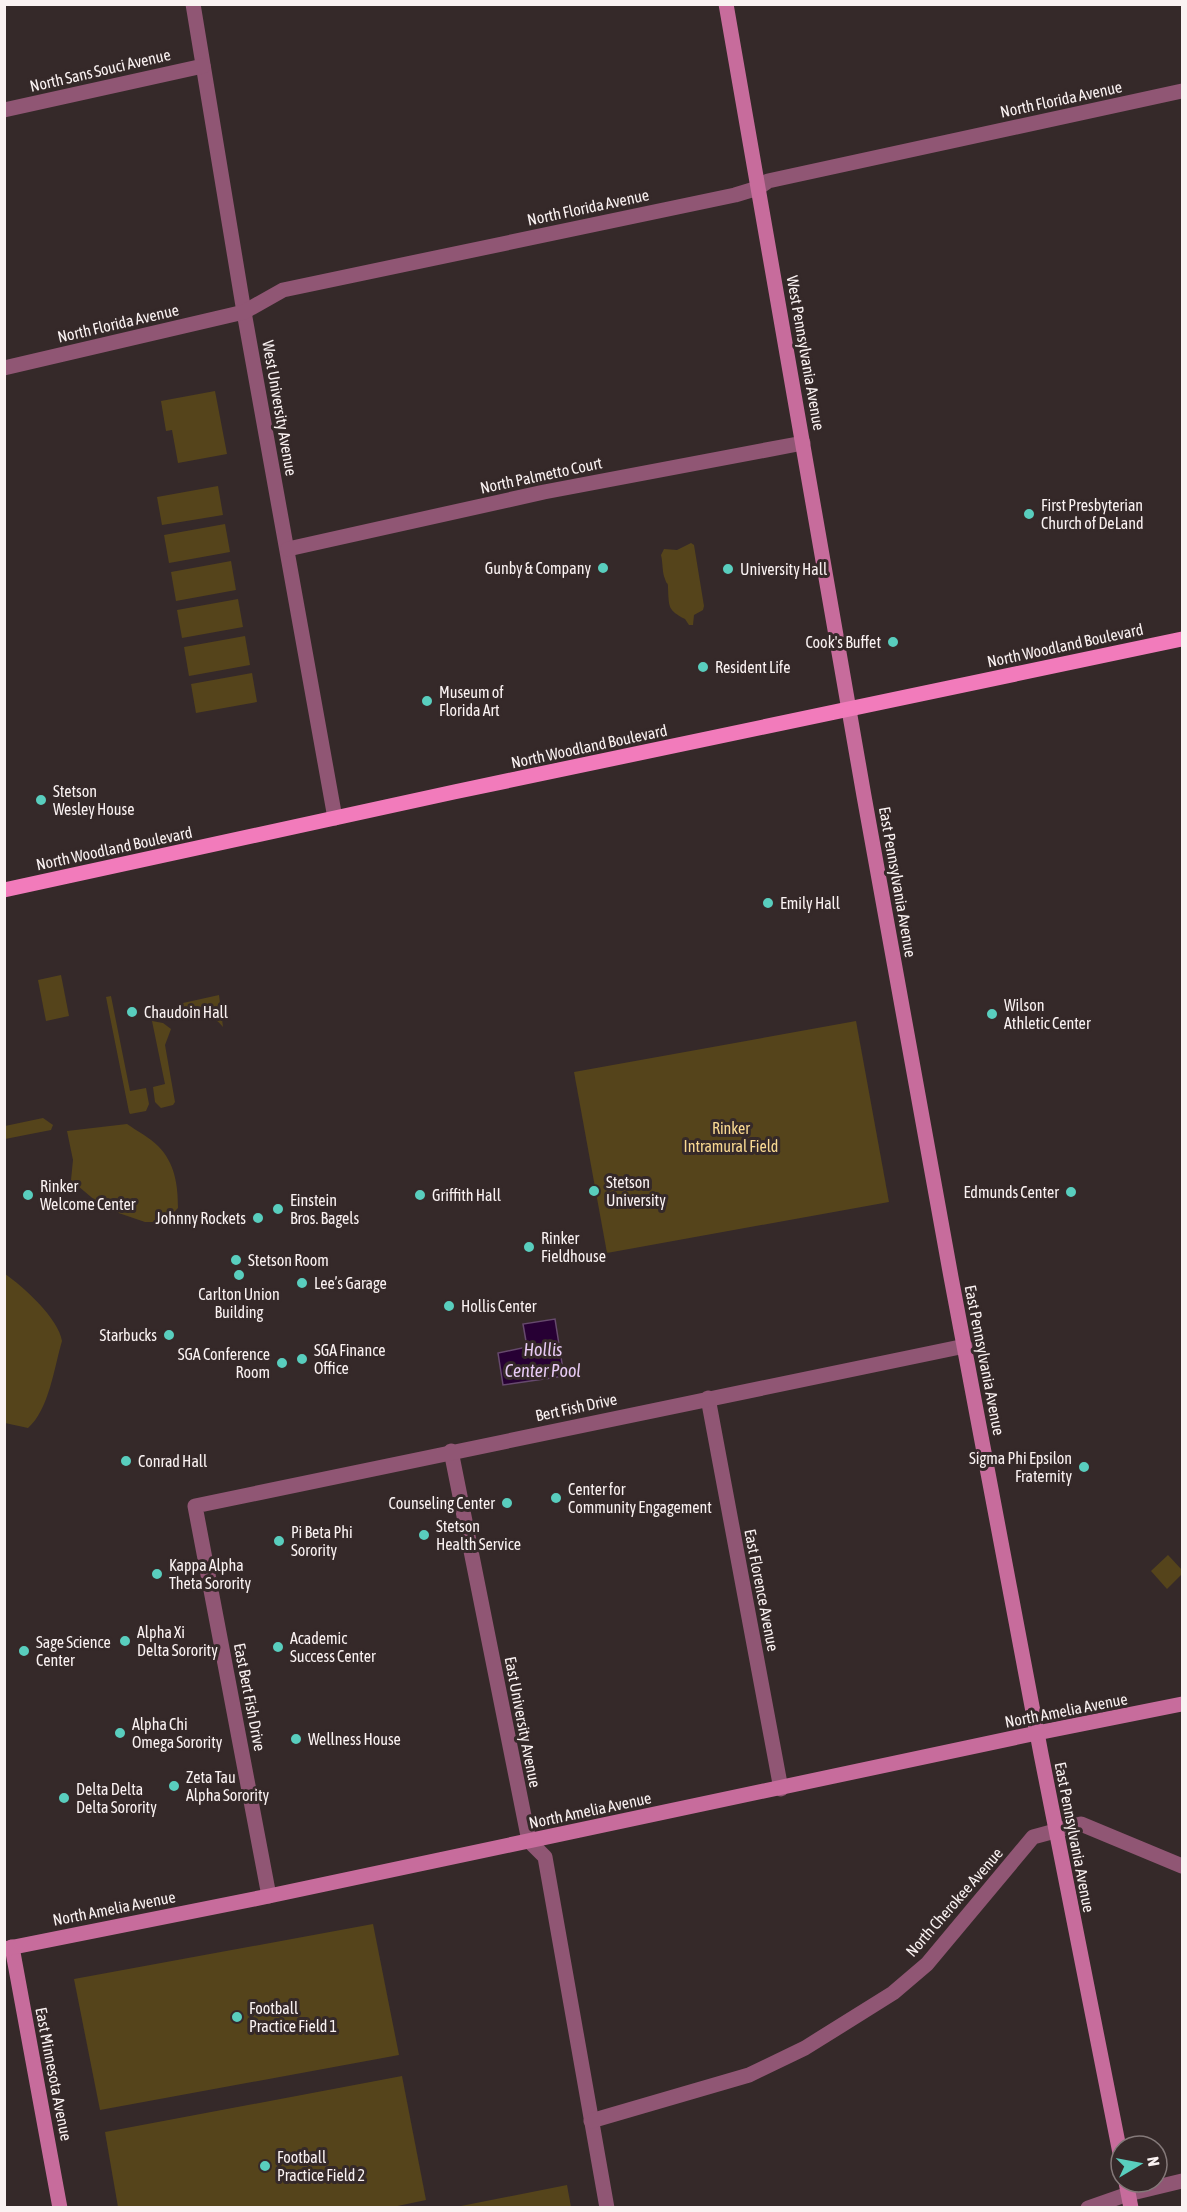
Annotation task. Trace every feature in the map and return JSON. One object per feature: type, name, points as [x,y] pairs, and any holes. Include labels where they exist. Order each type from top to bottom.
[{"type":"main road","name":"North Woodland Boulevard","points":[[4,890],[1182,639]]},
{"type":"street","name":"West University Avenue","points":[[193,4],[244,312],[335,818]]},
{"type":"street","name":"West Pennsylvania Avenue","points":[[726,4],[850,708]]},
{"type":"street","name":"North Sans Souci Avenue","points":[[4,110],[203,66]]},
{"type":"street","name":"North Florida Avenue","points":[[4,368],[244,312],[283,290],[735,195],[758,188],[768,181],[1182,91]]},
{"type":"street","name":"North Palmetto Court","points":[[288,549],[544,492],[803,443]]},
{"type":"street","name":"East Pennsylvania Avenue","points":[[850,708],[864,796],[1036,1733],[1116,2134]]},
{"type":"street","name":"Bert Fish Drive","points":[[195,1506],[965,1346]]},
{"type":"street","name":"East Florence Avenue","points":[[708,1398],[781,1789]]},
{"type":"street","name":"East University Avenue","points":[[451,1451],[529,1841],[545,1857],[607,2208]]},
{"type":"street","name":"East Bert Fish Drive","points":[[195,1506],[269,1896]]},
{"type":"street","name":"North Amelia Avenue","points":[[8,1948],[269,1896],[1182,1704]]},
{"type":"street","name":"North Cherokee Avenue","points":[[591,2121],[749,2075],[815,2042],[893,1993],[927,1964],[1033,1837],[1081,1824],[1182,1866]]},
{"type":"street","name":"East Minnesota Avenue","points":[[8,1948],[60,2208]]},
{"type":"street","points":[[1088,2208],[1182,2181]]},
{"type":"green space","points":[[215,391],[227,454],[178,463],[172,430],[166,431],[161,401]]},
{"type":"green space","points":[[218,486],[223,515],[162,525],[157,497]]},
{"type":"green space","points":[[225,524],[230,552],[169,563],[164,535]]},
{"type":"green space","points":[[691,543],[694,545],[704,606],[703,610],[694,615],[693,625],[689,625],[671,608],[661,555],[664,549],[677,550]]},
{"type":"green space","points":[[231,561],[236,590],[176,601],[171,572]]},
{"type":"green space","points":[[238,599],[243,627],[182,638],[177,610]]},
{"type":"green space","points":[[245,636],[250,665],[189,676],[184,647]]},
{"type":"green space","points":[[252,673],[257,702],[196,713],[191,684]]},
{"type":"green space","points":[[61,975],[69,1016],[46,1021],[38,980]]},
{"type":"green space","points":[[219,995],[223,1027],[211,1017],[185,1018],[183,1003]]},
{"type":"green space","points":[[111,996],[130,1091],[146,1088],[149,1104],[146,1111],[130,1114],[129,1112],[106,997]]},
{"type":"green space","points":[[152,1021],[163,1023],[171,1029],[165,1045],[175,1102],[173,1105],[161,1108],[155,1102],[153,1087],[165,1084]]},
{"type":"green space","name":"Rinker Intramural Field","points":[[856,1021],[889,1202],[607,1253],[574,1072]]},
{"type":"green space","points":[[43,1118],[53,1125],[51,1130],[5,1139],[5,1126]]},
{"type":"green space","points":[[127,1124],[158,1146],[172,1167],[178,1208],[164,1222],[145,1222],[104,1208],[71,1180],[73,1160],[67,1131]]},
{"type":"green space","points":[[5,1274],[21,1286],[47,1313],[62,1341],[46,1400],[28,1428],[5,1423]]},
{"type":"green space","points":[[1168,1555],[1182,1570],[1182,1574],[1167,1589],[1151,1571]]},
{"type":"green space","name":"Football Practice Field 1","points":[[373,1924],[399,2055],[100,2110],[74,1979]]},
{"type":"green space","name":"Football Practice Field 2","points":[[402,2076],[426,2200],[388,2208],[118,2207],[105,2132]]},
{"type":"green space","points":[[567,2185],[571,2207],[461,2207],[461,2206]]},
{"type":"water","name":"Hollis Center Pool","points":[[555,1319],[564,1376],[503,1385],[498,1353],[527,1347],[523,1324]]},
{"type":"place","name":"First Presbyterian Church of DeLand","points":[[1029,514]]},
{"type":"place","name":"Gunby & Company","points":[[603,568]]},
{"type":"place","name":"University Hall","points":[[728,569]]},
{"type":"place","name":"Cook's Buffet","points":[[893,642]]},
{"type":"place","name":"Resident Life","points":[[703,667]]},
{"type":"place","name":"Museum of Florida Art","points":[[427,701]]},
{"type":"place","name":"Stetson Wesley House","points":[[41,800]]},
{"type":"place","name":"Emily Hall","points":[[768,903]]},
{"type":"place","name":"Chaudoin Hall","points":[[132,1012]]},
{"type":"place","name":"Wilson Athletic Center","points":[[992,1014]]},
{"type":"place","name":"Stetson University","points":[[594,1191]]},
{"type":"place","name":"Edmunds Center","points":[[1071,1192]]},
{"type":"place","name":"Rinker Welcome Center","points":[[28,1195]]},
{"type":"place","name":"Griffith Hall","points":[[420,1195]]},
{"type":"place","name":"Einstein Bros. Bagels","points":[[278,1209]]},
{"type":"place","name":"Johnny Rockets","points":[[258,1218]]},
{"type":"place","name":"Rinker Fieldhouse","points":[[529,1247]]},
{"type":"place","name":"Stetson Room","points":[[236,1260]]},
{"type":"place","name":"Carlton Union Building","points":[[239,1275]]},
{"type":"place","name":"Lee’s Garage","points":[[302,1283]]},
{"type":"place","name":"Hollis Center","points":[[449,1306]]},
{"type":"place","name":"Starbucks","points":[[169,1335]]},
{"type":"place","name":"SGA Finance Office","points":[[302,1359]]},
{"type":"place","name":"SGA Conference Room","points":[[282,1363]]},
{"type":"place","name":"Conrad Hall","points":[[126,1461]]},
{"type":"place","name":"Sigma Phi Epsilon Fraternity","points":[[1084,1467]]},
{"type":"place","name":"Center for Community Engagement","points":[[556,1498]]},
{"type":"place","name":"Counseling Center","points":[[507,1503]]},
{"type":"place","name":"Stetson Health Service","points":[[424,1535]]},
{"type":"place","name":"Pi Beta Phi Sorority","points":[[279,1541]]},
{"type":"place","name":"Kappa Alpha Theta Sorority","points":[[157,1574]]},
{"type":"place","name":"Alpha Xi Delta Sorority","points":[[125,1641]]},
{"type":"place","name":"Academic Success Center","points":[[278,1647]]},
{"type":"place","name":"Sage Science Center","points":[[24,1651]]},
{"type":"place","name":"Alpha Chi Omega Sorority","points":[[120,1733]]},
{"type":"place","name":"Wellness House","points":[[296,1739]]},
{"type":"place","name":"Zeta Tau Alpha Sorority","points":[[174,1786]]},
{"type":"place","name":"Delta Delta Delta Sorority","points":[[64,1798]]},
{"type":"place","name":"Football Practice Field 1","points":[[237,2017]]},
{"type":"place","name":"Football Practice Field 2","points":[[265,2166]]}]
